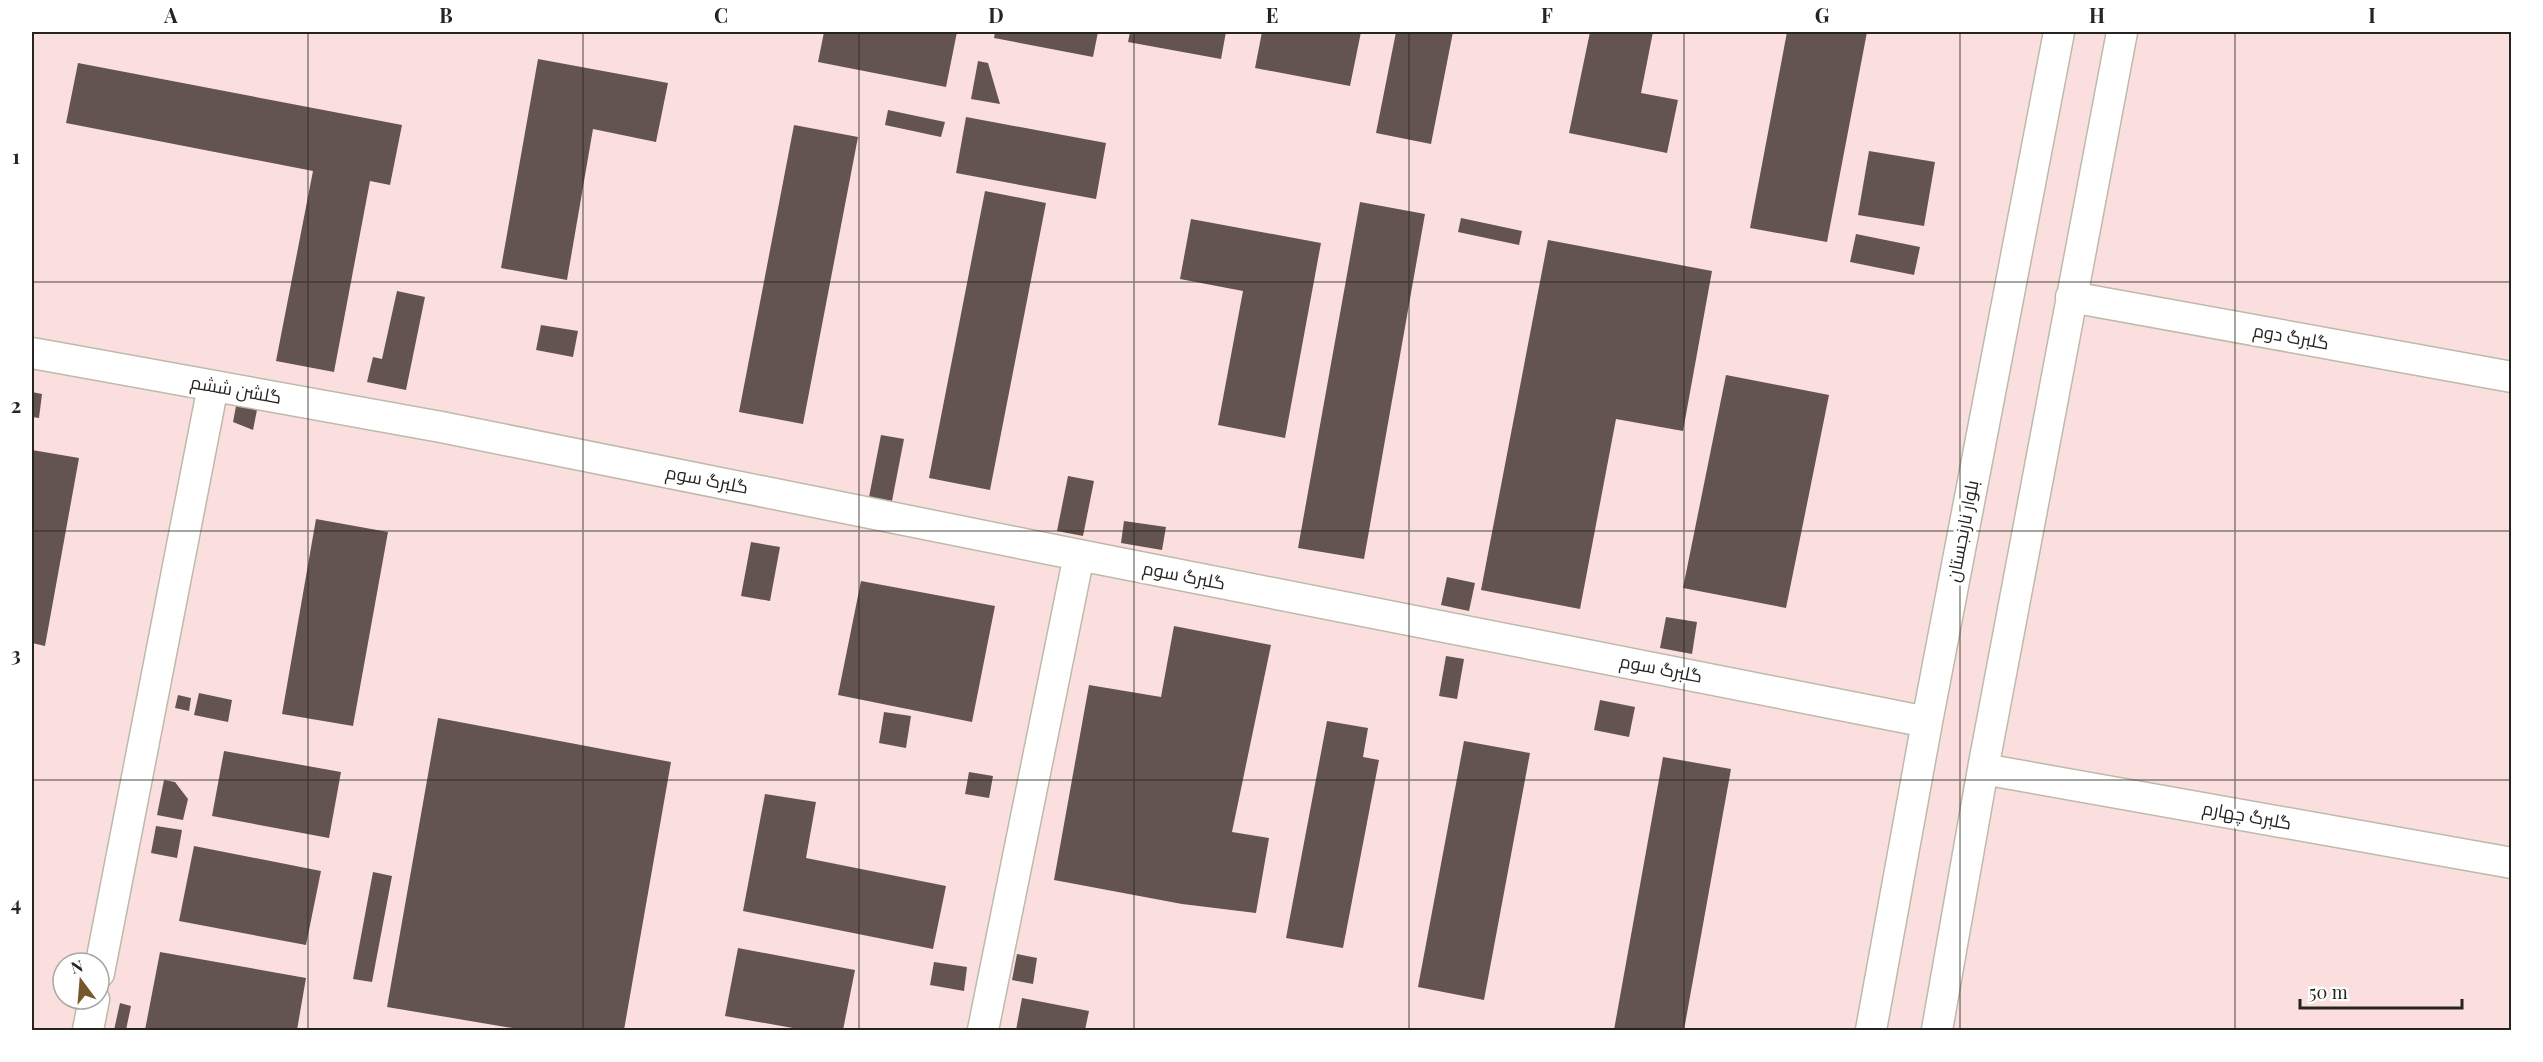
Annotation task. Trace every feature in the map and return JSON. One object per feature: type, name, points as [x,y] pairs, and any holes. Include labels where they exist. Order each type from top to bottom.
[{"type":"street","name":"بلوار نارنجستان","points":[[1871,1030],[1927,722],[2059,32]]},
{"type":"street","points":[[1937,1030],[1983,769],[2122,32]]},
{"type":"street","name":"گلبرگ دوم","points":[[2071,297],[2511,377]]},
{"type":"street","name":"گلشن ششم","points":[[32,353],[441,427]]},
{"type":"street","points":[[103,951],[213,386]]},
{"type":"street","name":"گلبرگ سوم","points":[[441,427],[1927,722]]},
{"type":"street","points":[[983,1030],[1079,555]]},
{"type":"street","name":"گلبرگ چهارم","points":[[1983,769],[2511,863]]},
{"type":"street","points":[[88,1030],[92,1011]]},
{"type":"shaded area","points":[[32,32],[2511,32],[2511,1030],[32,1030]]},
{"type":"building","points":[[824,32],[957,32],[946,87],[818,62]]},
{"type":"building","points":[[995,32],[1098,32],[1093,57],[994,38]]},
{"type":"building","points":[[1130,32],[1226,32],[1221,59],[1128,42]]},
{"type":"building","points":[[1262,32],[1361,32],[1350,86],[1255,68]]},
{"type":"building","points":[[1396,32],[1453,32],[1431,144],[1376,133]]},
{"type":"building","points":[[1590,32],[1653,32],[1641,93],[1678,100],[1667,153],[1569,133]]},
{"type":"building","points":[[1787,32],[1867,32],[1827,242],[1750,228]]},
{"type":"building","points":[[538,59],[668,83],[656,142],[593,129],[567,280],[501,268]]},
{"type":"building","points":[[978,61],[988,63],[1000,104],[971,99]]},
{"type":"building","points":[[78,63],[402,125],[390,185],[370,181],[334,372],[276,361],[313,171],[66,123]]},
{"type":"building","points":[[888,110],[945,122],[941,137],[885,125]]},
{"type":"building","points":[[966,117],[1106,143],[1096,199],[956,173]]},
{"type":"building","points":[[794,125],[858,137],[803,424],[739,412]]},
{"type":"building","points":[[1869,151],[1935,162],[1924,226],[1858,215]]},
{"type":"building","points":[[985,191],[1046,203],[990,490],[929,478]]},
{"type":"building","points":[[1360,202],[1425,214],[1364,559],[1298,548]]},
{"type":"building","points":[[1461,218],[1522,231],[1519,245],[1458,232]]},
{"type":"building","points":[[1191,219],[1321,243],[1285,438],[1218,425],[1243,291],[1180,279]]},
{"type":"building","points":[[1856,234],[1920,247],[1914,275],[1850,262]]},
{"type":"building","points":[[1548,240],[1712,271],[1683,431],[1616,419],[1580,609],[1481,590]]},
{"type":"building","points":[[397,291],[425,297],[406,390],[367,382],[373,357],[382,359]]},
{"type":"building","points":[[541,325],[578,331],[573,357],[536,350]]},
{"type":"building","points":[[1726,375],[1829,395],[1786,608],[1683,588]]},
{"type":"building","points":[[32,392],[42,394],[39,418],[32,417]]},
{"type":"building","points":[[237,401],[258,405],[253,430],[233,422]]},
{"type":"building","points":[[881,435],[904,439],[892,501],[869,497]]},
{"type":"building","points":[[32,450],[79,458],[45,646],[32,643]]},
{"type":"building","points":[[1068,476],[1094,481],[1083,536],[1057,531]]},
{"type":"building","points":[[316,519],[388,532],[353,726],[282,714]]},
{"type":"building","points":[[1124,521],[1166,527],[1162,550],[1121,543]]},
{"type":"building","points":[[751,542],[780,547],[770,601],[741,596]]},
{"type":"building","points":[[1447,577],[1475,583],[1469,611],[1441,605]]},
{"type":"building","points":[[861,581],[995,606],[972,722],[838,695]]},
{"type":"building","points":[[1666,617],[1697,622],[1692,654],[1660,648]]},
{"type":"building","points":[[1174,626],[1271,645],[1232,832],[1269,838],[1256,913],[1182,904],[1054,880],[1089,685],[1161,697]]},
{"type":"building","points":[[1446,656],[1464,659],[1457,699],[1439,696]]},
{"type":"building","points":[[199,693],[232,700],[228,722],[194,715]]},
{"type":"building","points":[[178,695],[191,698],[189,711],[175,708]]},
{"type":"building","points":[[1600,700],[1635,707],[1629,737],[1594,730]]},
{"type":"building","points":[[884,712],[911,716],[906,748],[879,743]]},
{"type":"building","points":[[438,718],[671,762],[624,1030],[524,1030],[387,1007]]},
{"type":"building","points":[[1327,721],[1368,728],[1363,757],[1379,760],[1343,948],[1286,938]]},
{"type":"building","points":[[1464,741],[1530,753],[1484,1000],[1418,987]]},
{"type":"building","points":[[224,751],[341,772],[329,838],[212,816]]},
{"type":"building","points":[[1663,757],[1731,769],[1684,1030],[1614,1030]]},
{"type":"building","points":[[969,772],[993,776],[989,798],[965,794]]},
{"type":"building","points":[[164,780],[175,782],[188,799],[183,820],[157,815]]},
{"type":"building","points":[[765,794],[816,802],[806,858],[946,886],[933,949],[743,911]]},
{"type":"building","points":[[156,826],[182,830],[177,858],[151,853]]},
{"type":"building","points":[[194,846],[321,871],[306,945],[179,921]]},
{"type":"building","points":[[373,872],[392,876],[372,982],[353,979]]},
{"type":"building","points":[[738,948],[855,970],[843,1030],[804,1030],[725,1016]]},
{"type":"building","points":[[160,952],[306,978],[297,1030],[145,1030]]},
{"type":"building","points":[[1017,954],[1037,958],[1033,984],[1012,980]]},
{"type":"building","points":[[934,962],[967,967],[964,991],[930,985]]},
{"type":"building","points":[[1022,998],[1089,1011],[1085,1030],[1016,1030]]},
{"type":"building","points":[[120,1003],[131,1006],[126,1030],[114,1030]]}]
